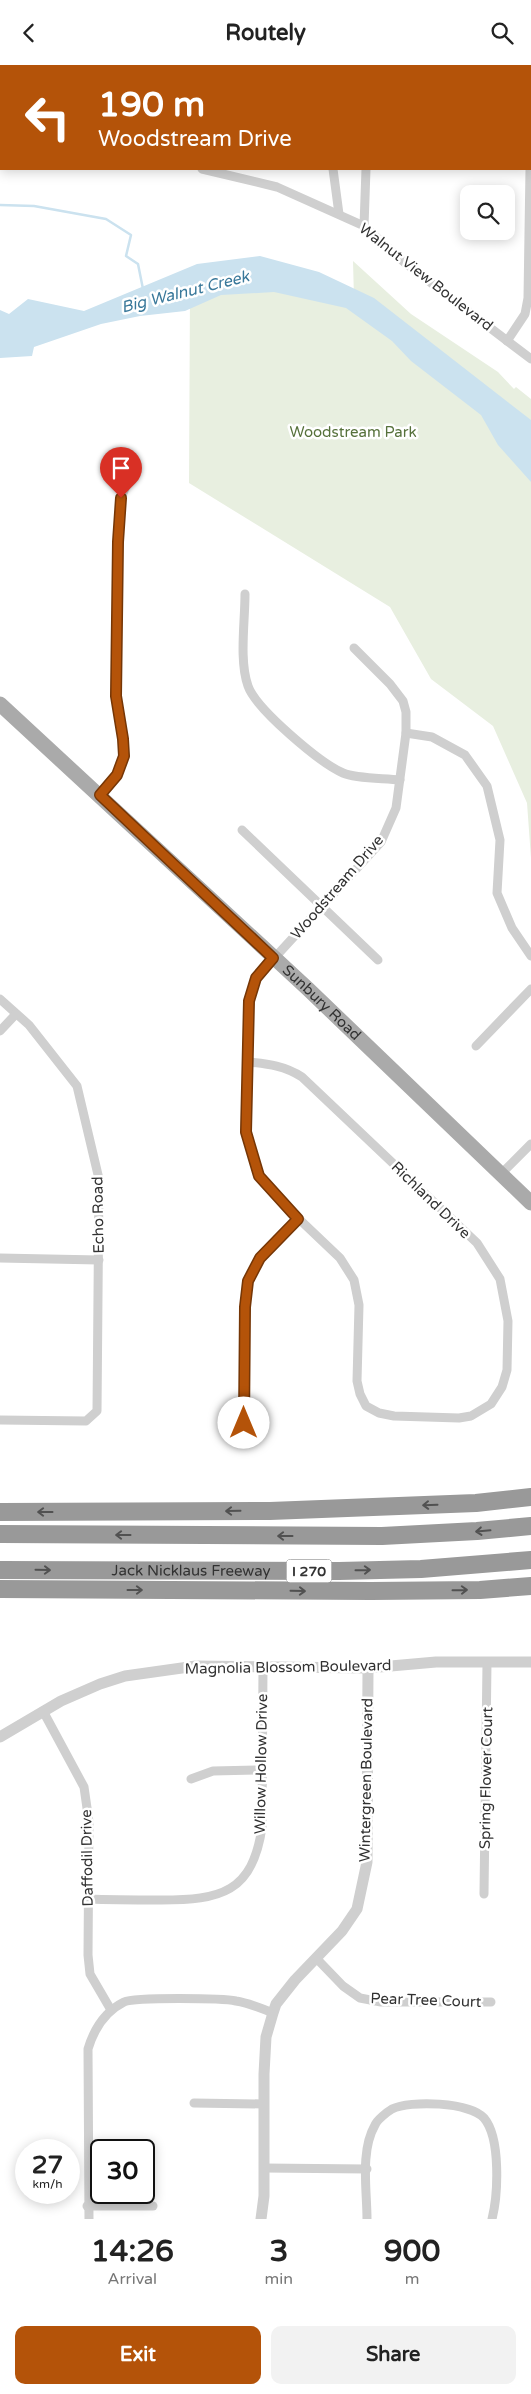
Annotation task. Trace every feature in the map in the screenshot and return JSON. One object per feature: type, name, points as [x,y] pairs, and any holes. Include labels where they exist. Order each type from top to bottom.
[{"type":"highway","points":[[0,1512],[270,1511],[476,1503],[531,1497]]},
{"type":"highway","points":[[0,1534],[382,1536],[531,1526]]},
{"type":"highway","name":"Jack Nicklaus Freeway","points":[[0,1570],[348,1571],[421,1569],[531,1560]]},
{"type":"highway","points":[[0,1589],[371,1591],[480,1590],[531,1586]]},
{"type":"main road","name":"Sunbury Road","points":[[0,704],[100,795],[531,1203]]},
{"type":"street","name":"Walnut View Boulevard","points":[[206,170],[277,187],[364,226],[405,263],[531,359]]},
{"type":"street","points":[[333,170],[339,214]]},
{"type":"street","points":[[364,226],[366,170]]},
{"type":"street","points":[[507,341],[525,314],[528,298],[530,170]]},
{"type":"street","points":[[100,795],[117,775],[124,756],[116,696],[118,542],[121,498],[131,473]]},
{"type":"street","points":[[244,594],[245,672],[248,688],[257,701],[317,759],[344,774],[400,780]]},
{"type":"street","name":"Woodstream Drive","points":[[354,649],[390,683],[403,701],[407,722],[396,808],[381,842],[256,978],[249,1001],[246,1132],[259,1176],[267,1187],[340,1258],[354,1279],[359,1305],[357,1381],[360,1394],[366,1406]]},
{"type":"street","points":[[406,733],[432,737],[465,755],[487,785],[500,840],[497,893],[512,928],[531,956]]},
{"type":"street","points":[[242,830],[378,961]]},
{"type":"street","points":[[476,1047],[531,989]]},
{"type":"street","name":"Echo Road","points":[[0,999],[29,1025],[77,1086],[99,1179],[97,1411],[86,1421],[0,1420]]},
{"type":"street","points":[[0,1031],[16,1014]]},
{"type":"street","name":"Richland Drive","points":[[249,1062],[272,1064],[288,1068],[302,1077],[476,1243],[500,1279],[508,1321],[507,1369],[502,1387],[490,1404],[471,1416],[459,1418],[394,1416],[379,1413],[366,1406]]},
{"type":"street","points":[[501,1175],[531,1144]]},
{"type":"street","points":[[244,1423],[245,1307],[248,1281],[260,1258],[298,1219]]},
{"type":"street","points":[[0,1258],[99,1260]]},
{"type":"street","name":"Magnolia Blossom Boulevard","points":[[0,1737],[43,1711],[100,1684],[125,1676],[196,1666],[368,1668],[436,1662],[487,1663],[531,1661]]},
{"type":"street","name":"Spring Flower Court","points":[[484,1894],[487,1663]]},
{"type":"street","name":"Willow Hollow Drive","points":[[88,1899],[196,1900],[222,1894],[250,1869],[259,1848],[262,1827],[263,1666]]},
{"type":"street","name":"Wintergreen Boulevard","points":[[261,2219],[264,2169],[266,2037],[273,2013],[276,2004],[295,1980],[342,1931],[357,1909],[367,1862],[368,1668]]},
{"type":"street","name":"Daffodil Drive","points":[[43,1711],[84,1787],[89,1822],[88,1955],[90,1974],[111,2009]]},
{"type":"street","points":[[191,1779],[213,1771],[262,1770]]},
{"type":"street","name":"Pear Tree Court","points":[[317,1959],[343,1986],[360,1998],[382,2001],[491,2002]]},
{"type":"street","points":[[89,2219],[87,2206],[88,2049],[95,2028],[111,2009],[126,2001],[143,1999],[235,2000],[273,2013]]},
{"type":"street","points":[[194,2103],[264,2104]]},
{"type":"street","points":[[367,2219],[368,2143],[376,2123],[392,2109],[413,2105],[452,2105],[469,2109],[484,2119],[496,2145],[492,2219]]},
{"type":"street","points":[[264,2169],[367,2169]]},
{"type":"street","points":[[87,2206],[153,2206]]},
{"type":"green space","name":"Woodstream Park","points":[[353,261],[411,314],[498,372],[514,389],[516,387],[531,399],[531,858],[527,803],[493,726],[431,679],[390,607],[189,483],[190,287],[252,273],[354,299]]},
{"type":"water","name":"Big Walnut Creek","points":[[260,256],[319,272],[374,298],[531,420],[531,482],[498,445],[481,415],[411,361],[392,341],[346,308],[274,292],[221,295],[185,311],[140,316],[101,324],[34,347],[32,356],[0,358],[0,310],[9,314],[28,299],[84,311],[197,264]]},
{"type":"waterway","name":"Big Walnut Creek","points":[[0,205],[34,206],[106,219],[131,235],[126,256],[138,264],[143,289]]},
{"type":"route","points":[[121,498],[118,542],[116,696],[124,756],[117,775],[100,795],[273,958],[256,978],[249,1001],[246,1132],[259,1176],[298,1219],[260,1258],[248,1281],[245,1307],[244,1423]]}]
